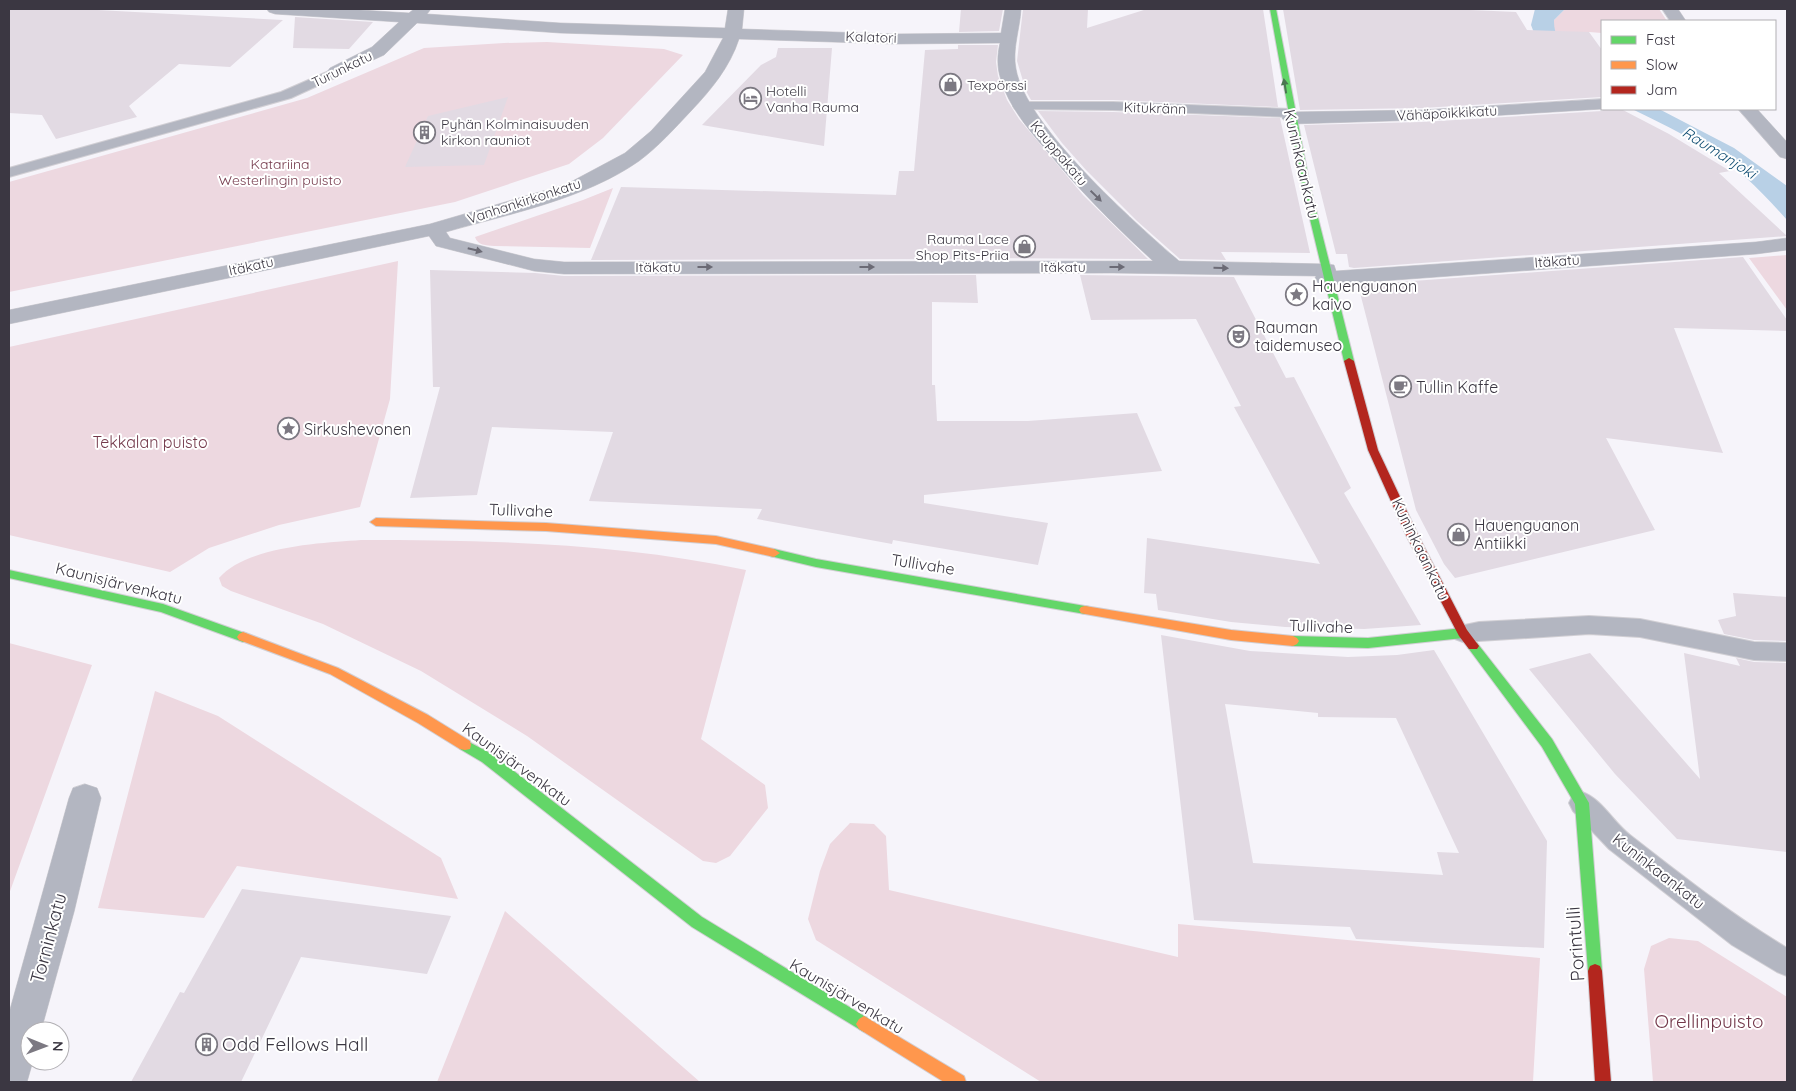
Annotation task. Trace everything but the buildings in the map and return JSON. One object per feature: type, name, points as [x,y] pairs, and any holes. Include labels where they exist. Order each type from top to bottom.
[{"type":"street","points":[[275,9],[418,13],[560,28],[733,33]]},
{"type":"street","name":"Vanhankirkonkatu","points":[[434,229],[574,188],[632,157],[658,134],[694,97],[713,74],[728,47],[733,33],[736,9]]},
{"type":"street","name":"Kauppakatu","points":[[1013,9],[1007,67],[1011,86],[1020,106],[1082,182],[1172,267]]},
{"type":"street","name":"Kuninkaankatu","points":[[1272,9],[1291,116],[1326,274],[1373,450],[1413,537],[1463,634],[1547,743],[1582,803]]},
{"type":"street","points":[[1670,9],[1677,20]]},
{"type":"street","name":"Turunkatu","points":[[336,72],[378,51],[418,13]]},
{"type":"street","name":"Kalatori","points":[[733,33],[895,39],[940,39],[972,36],[1009,38]]},
{"type":"street","name":"Vähäpoikkikatu","points":[[1291,116],[1422,115],[1601,104]]},
{"type":"street","points":[[1748,110],[1787,153]]},
{"type":"street","name":"Itäkatu","points":[[9,318],[434,229],[443,242],[534,265],[564,268],[1172,267],[1326,274],[1787,244]]},
{"type":"street","name":"Tullivahe","points":[[376,522],[546,527],[716,540],[816,563],[1222,633],[1281,641],[1339,644],[1387,642],[1463,634]]},
{"type":"street","name":"Kaunisjärvenkatu","points":[[9,574],[163,608],[334,671],[423,718],[487,758],[697,922],[958,1082]]},
{"type":"street","name":"Torninkatu","points":[[9,1078],[56,912],[84,798]]},
{"type":"street","name":"Porintulli","points":[[1582,803],[1603,1082]]},
{"type":"lane","name":"Turunkatu","points":[[9,173],[286,95],[336,72]]},
{"type":"lane","name":"Kitukränn","points":[[1020,106],[1122,106],[1291,116]]},
{"type":"lane","points":[[1463,634],[1479,631],[1589,625],[1640,628],[1754,651],[1787,652]]},
{"type":"lane","name":"Kuninkaankatu","points":[[1582,803],[1618,842],[1742,936],[1787,963]]},
{"type":"green space","points":[[1565,9],[1659,9],[1666,20],[1601,20],[1601,33],[1589,32],[1570,57],[1554,29],[1554,20]]},
{"type":"green space","name":"Katariina Westerlingin puisto","points":[[547,42],[664,49],[683,55],[603,138],[569,164],[455,202],[9,292],[9,182],[307,98],[424,48]]},
{"type":"green space","points":[[613,188],[590,248],[494,246],[480,244],[476,240],[475,237]]},
{"type":"green space","points":[[1787,255],[1787,310],[1749,258]]},
{"type":"green space","name":"Tekkalan puisto","points":[[398,261],[390,399],[360,507],[279,525],[209,548],[170,572],[9,535],[9,347]]},
{"type":"green space","points":[[361,540],[506,542],[555,545],[651,554],[746,570],[701,739],[765,785],[768,808],[730,856],[716,863],[703,861],[527,736],[421,671],[323,624],[231,591],[222,586],[219,578],[232,567],[247,559],[266,553],[306,545]]},
{"type":"green space","points":[[9,643],[92,665],[9,894]]},
{"type":"green space","points":[[155,691],[218,716],[441,858],[458,899],[237,866],[204,918],[98,908]]},
{"type":"green space","points":[[850,823],[874,824],[886,836],[889,890],[1178,957],[1178,924],[1540,958],[1533,1082],[1041,1082],[816,940],[808,919],[820,871],[830,844]]},
{"type":"green space","points":[[505,911],[700,1082],[437,1082]]},
{"type":"green space","name":"Orellinpuisto","points":[[1669,938],[1698,941],[1787,997],[1787,1082],[1653,1082],[1644,969],[1651,946]]},
{"type":"water","points":[[1535,9],[1565,9],[1554,20],[1558,39],[1577,61],[1601,76],[1601,94],[1538,43],[1531,25]]},
{"type":"water","name":"Raumanjoki","points":[[1634,110],[1661,110],[1734,148],[1787,186],[1787,220],[1750,181],[1729,163],[1707,148]]},
{"type":"traffic: fast","points":[[1273,9],[1306,186],[1326,274],[1349,361]]},
{"type":"traffic: fast","points":[[774,553],[816,563],[1085,610]]},
{"type":"traffic: fast","points":[[9,574],[163,608],[243,637]]},
{"type":"traffic: fast","points":[[1293,641],[1368,643],[1463,633]]},
{"type":"traffic: fast","points":[[1473,646],[1547,743],[1582,803],[1595,971]]},
{"type":"traffic: fast","points":[[465,745],[487,758],[697,922],[864,1024]]},
{"type":"traffic: slow","points":[[376,522],[546,527],[716,540],[774,553]]},
{"type":"traffic: slow","points":[[1085,610],[1231,635],[1293,641]]},
{"type":"traffic: slow","points":[[243,637],[334,671],[423,719],[465,745]]},
{"type":"traffic: slow","points":[[864,1024],[958,1082]]},
{"type":"traffic: jam","points":[[1349,361],[1373,450],[1413,537],[1463,633],[1473,646]]},
{"type":"traffic: jam","points":[[1595,971],[1603,1082]]},
{"type":"place","name":"Texpörssi","points":[[951,85]]},
{"type":"place","name":"Hotelli Vanha Rauma","points":[[750,99]]},
{"type":"place","name":"Pyhän Kolminaisuuden kirkon rauniot","points":[[425,132]]},
{"type":"place","name":"Rauma Lace Shop Pits-Priia","points":[[1025,247]]},
{"type":"place","name":"Hauenguanon kaivo","points":[[1296,295]]},
{"type":"place","name":"Rauman taidemuseo","points":[[1239,336]]},
{"type":"place","name":"Tullin Kaffe","points":[[1400,387]]},
{"type":"place","name":"Sirkushevonen","points":[[288,429]]},
{"type":"place","name":"Hauenguanon Antiikki","points":[[1458,534]]},
{"type":"place","name":"Odd Fellows Hall","points":[[206,1044]]}]
